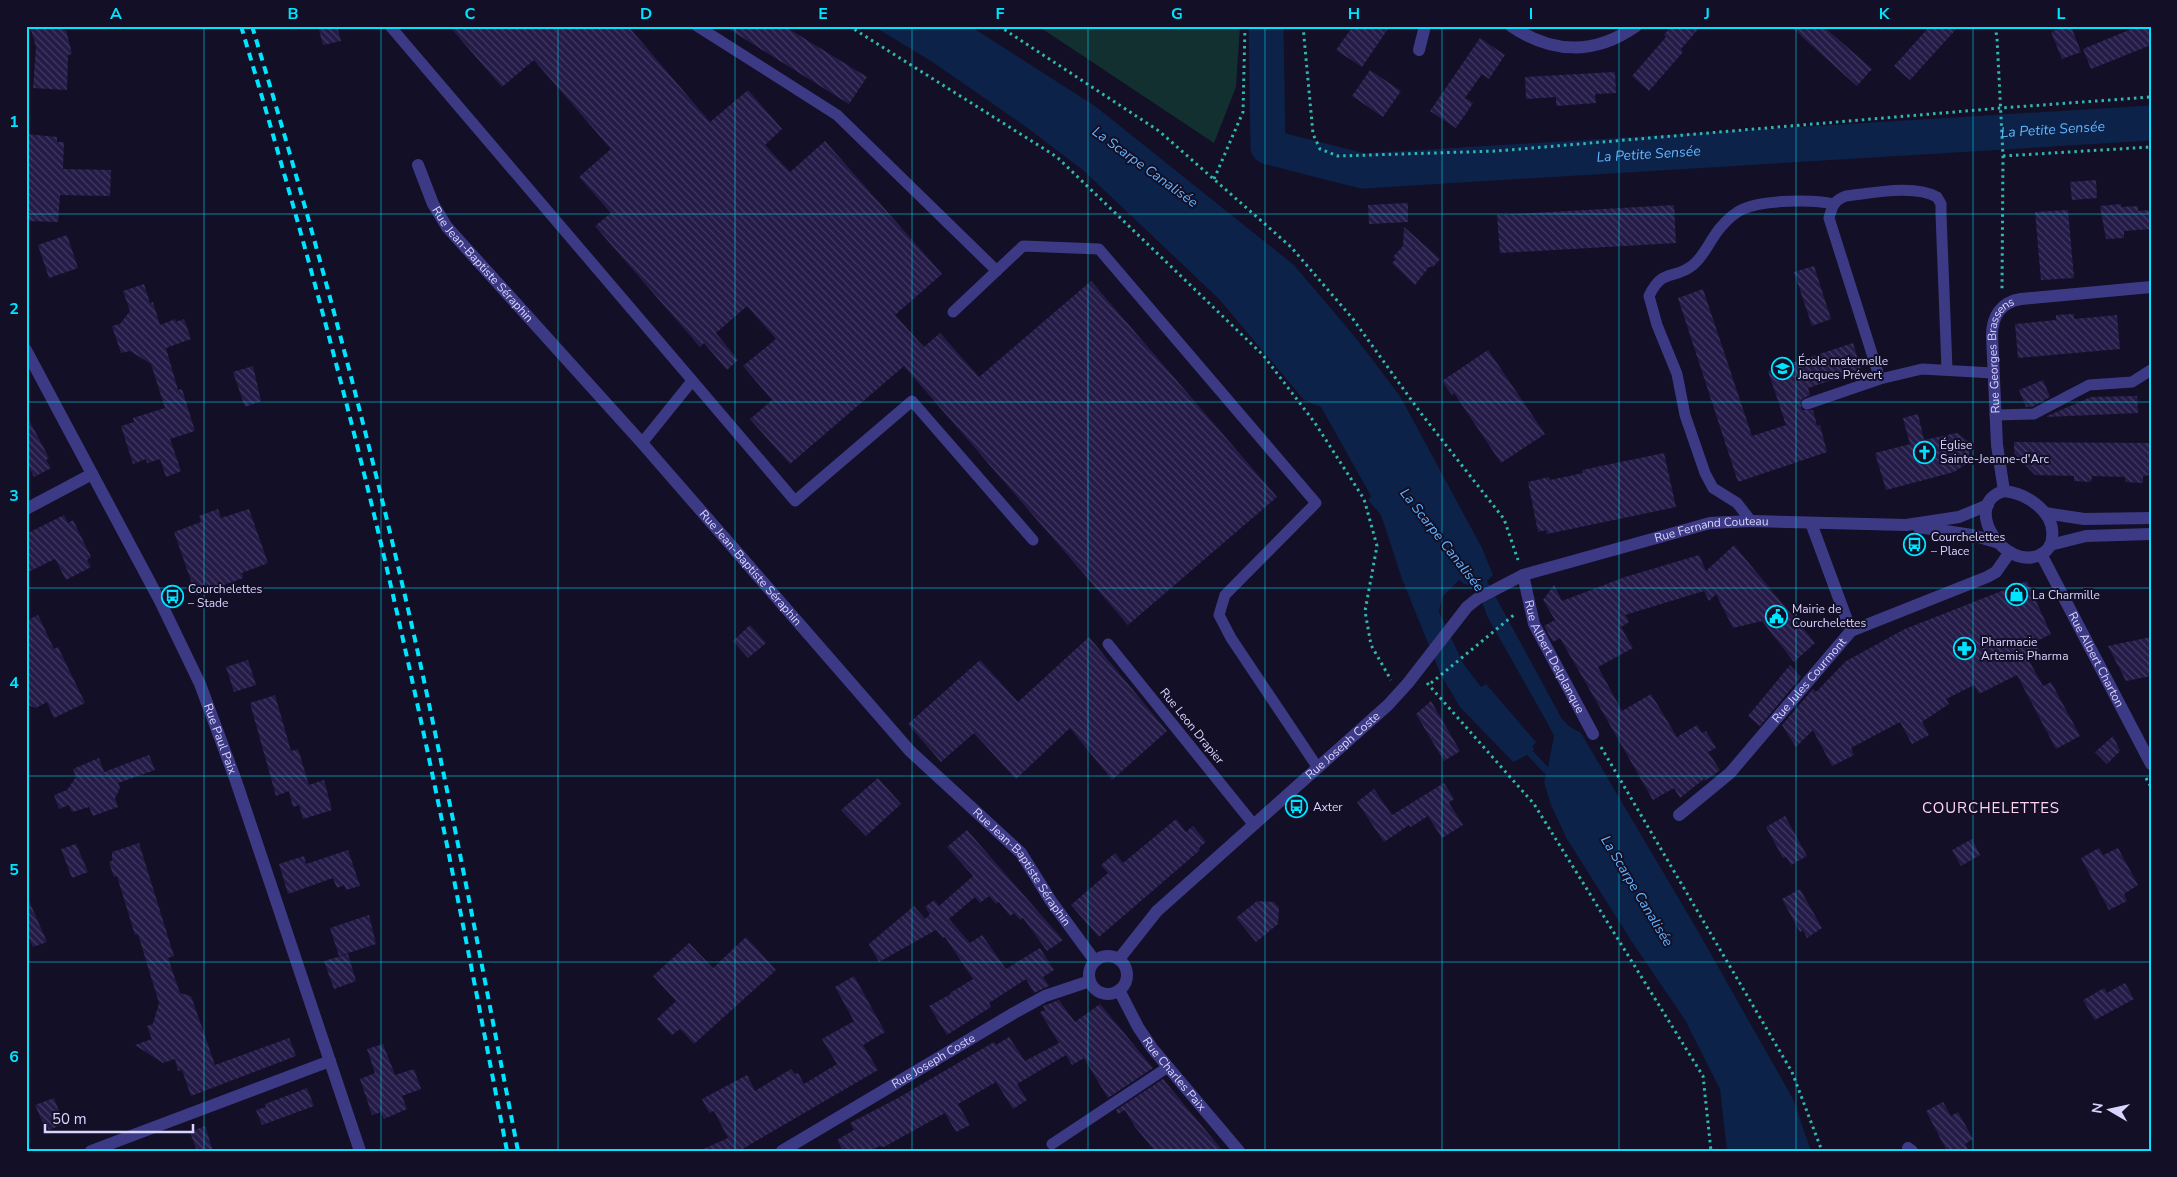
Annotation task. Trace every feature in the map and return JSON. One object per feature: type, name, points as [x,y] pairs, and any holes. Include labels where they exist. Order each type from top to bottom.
[{"type":"street","points":[[1420,50],[1426,26]]},
{"type":"street","points":[[1511,26],[1550,45],[1577,48],[1611,40],[1636,26]]},
{"type":"street","name":"Rue Jean-Baptiste Séraphin","points":[[418,165],[433,204],[443,222],[642,443],[910,751],[1021,853],[1051,901],[1094,961]]},
{"type":"street","name":"Rue Georges Brassens","points":[[2004,492],[1997,445],[1993,373],[1992,326],[1999,310],[2004,305],[2021,298],[2151,287]]},
{"type":"street","name":"Rue Paul Paix","points":[[26,350],[164,609],[200,684],[236,781],[360,1151]]},
{"type":"street","points":[[26,509],[92,474]]},
{"type":"street","points":[[2151,518],[2078,519],[2045,513],[2021,495],[2004,492],[1999,493],[1988,505],[1986,520],[1988,528],[1999,544],[2017,555],[2031,557],[2086,536],[2151,534]]},
{"type":"street","name":"Rue Fernand Couteau","points":[[1906,525],[1959,517],[1988,505]]},
{"type":"street","points":[[2045,513],[2052,528],[2046,550]]},
{"type":"street","name":"Rue Fernand Couteau","points":[[1523,575],[1710,523],[1751,521],[1906,525],[1972,535],[1999,544]]},
{"type":"street","points":[[1811,523],[1851,631]]},
{"type":"street","name":"Rue Albert Charton","points":[[2046,550],[2151,764]]},
{"type":"street","name":"Rue Jules Courmont","points":[[1679,814],[1730,773],[1851,631],[1987,577],[1996,572],[2010,552]]},
{"type":"street","name":"Rue Joseph Coste","points":[[1119,959],[1157,911],[1388,705],[1467,607],[1477,599],[1523,575]]},
{"type":"street","name":"Rue Albert Delplanque","points":[[1523,575],[1534,624],[1593,734]]},
{"type":"street","points":[[1109,956],[1119,959],[1127,972],[1126,982],[1120,990],[1105,994],[1095,989],[1090,980],[1090,970],[1094,961],[1109,956]]},
{"type":"street","name":"Rue Joseph Coste","points":[[782,1151],[1014,1012],[1045,996],[1090,980]]},
{"type":"street","name":"Rue Charles Paix","points":[[1120,990],[1144,1037],[1239,1151]]},
{"type":"street","points":[[91,1151],[330,1061]]},
{"type":"lane","points":[[390,26],[795,501],[912,401],[1033,540]]},
{"type":"lane","points":[[697,26],[837,115],[997,271]]},
{"type":"lane","points":[[1880,380],[1829,218],[1834,204],[1839,198],[1846,196],[1908,190],[1922,191],[1938,197],[1942,214],[1946,369]]},
{"type":"lane","points":[[1751,521],[1737,503],[1713,488],[1705,473],[1685,415],[1677,374],[1657,325],[1649,296],[1654,285],[1663,276],[1686,269],[1700,259],[1718,230],[1731,217],[1743,209],[1767,204],[1818,200],[1834,204]]},
{"type":"lane","points":[[953,312],[1023,246],[1099,249],[1316,503],[1225,594],[1219,615],[1231,638],[1318,768]]},
{"type":"lane","points":[[1807,404],[1880,380],[1922,369],[1993,373]]},
{"type":"lane","points":[[1995,415],[2034,414],[2089,386],[2132,382],[2151,370]]},
{"type":"lane","points":[[642,443],[692,380]]},
{"type":"lane","name":"Rue Leon Drapier","points":[[1108,644],[1254,825]]},
{"type":"lane","points":[[1052,1144],[1168,1067]]},
{"type":"path","points":[[999,26],[1159,131],[1291,247],[1353,319],[1420,412],[1504,519],[1523,575]]},
{"type":"path","points":[[1214,180],[1243,112],[1245,26]]},
{"type":"path","points":[[1303,26],[1312,134],[1320,149],[1338,156],[1497,151],[2151,97]]},
{"type":"path","points":[[1995,26],[2003,156],[2002,289],[2004,305]]},
{"type":"path","points":[[2003,156],[2151,146]]},
{"type":"path","points":[[1436,678],[1518,612]]},
{"type":"path","points":[[1428,684],[1534,804],[1703,1076],[1711,1151]]},
{"type":"path","points":[[1593,734],[1792,1072],[1822,1151]]},
{"type":"green space","points":[[1038,26],[1240,26],[1236,87],[1214,143]]},
{"type":"water","name":"La Scarpe Canalisée","points":[[873,26],[970,26],[1095,106],[1294,265],[1355,337],[1400,396],[1482,548],[1493,575],[1487,581],[1562,719],[1570,727],[1581,733],[1699,933],[1793,1099],[1811,1151],[1727,1151],[1720,1089],[1685,1020],[1632,942],[1567,839],[1551,805],[1544,782],[1546,775],[1527,755],[1513,762],[1460,707],[1441,675],[1402,579],[1381,515],[1368,500],[1371,496],[1321,407],[1304,400],[1219,299],[1084,171],[1025,126],[931,61]],"holes":[[[1459,580],[1464,584],[1477,587],[1487,616],[1554,736],[1548,767],[1533,751],[1532,747],[1536,742],[1486,684],[1481,687],[1463,663],[1439,612],[1442,597]]]},
{"type":"building","points":[[30,26],[63,26],[66,30],[72,54],[68,55],[67,90],[33,88],[36,47]]},
{"type":"building","points":[[318,26],[337,26],[341,41],[323,45]]},
{"type":"building","points":[[449,26],[628,26],[710,122],[748,90],[782,129],[765,145],[790,172],[825,141],[942,274],[895,315],[924,347],[940,333],[979,377],[1091,281],[1277,497],[1128,625],[904,366],[790,464],[750,419],[772,400],[743,366],[776,339],[747,306],[716,333],[738,360],[727,370],[704,343],[700,347],[595,226],[611,213],[579,177],[611,149],[534,60],[502,87]]},
{"type":"building","points":[[724,26],[784,26],[867,77],[849,104]]},
{"type":"building","points":[[1353,26],[1390,26],[1362,67],[1336,50]]},
{"type":"building","points":[[1671,26],[1701,26],[1681,49],[1683,52],[1649,91],[1632,76],[1666,37],[1664,35]]},
{"type":"building","points":[[1790,26],[1823,26],[1872,69],[1857,86]]},
{"type":"building","points":[[1930,26],[1959,26],[1910,80],[1894,66]]},
{"type":"building","points":[[2065,26],[2071,26],[2081,52],[2062,59],[2051,32]]},
{"type":"building","points":[[2139,26],[2151,26],[2151,45],[2091,69],[2083,49]]},
{"type":"building","points":[[1480,38],[1505,55],[1489,79],[1482,74],[1465,98],[1473,103],[1456,128],[1430,111]]},
{"type":"building","points":[[1370,70],[1401,91],[1383,117],[1352,96]]},
{"type":"building","points":[[1615,72],[1616,93],[1595,94],[1596,103],[1556,106],[1556,97],[1526,99],[1525,77]]},
{"type":"building","points":[[26,134],[57,137],[57,142],[64,142],[63,169],[111,170],[110,196],[60,195],[58,222],[27,221]]},
{"type":"building","points":[[2096,180],[2097,198],[2072,200],[2070,182]]},
{"type":"building","points":[[1408,203],[1408,222],[1369,224],[1368,205]]},
{"type":"building","points":[[2121,204],[2121,207],[2138,206],[2138,211],[2151,210],[2151,229],[2124,231],[2124,238],[2106,239],[2100,206]]},
{"type":"building","points":[[1674,205],[1676,243],[1500,253],[1497,215]]},
{"type":"building","points":[[2068,210],[2074,278],[2041,280],[2035,212]]},
{"type":"building","points":[[1404,227],[1440,259],[1433,267],[1429,267],[1415,285],[1392,263],[1396,259],[1393,257],[1403,246]]},
{"type":"building","points":[[67,235],[78,268],[49,278],[38,245]]},
{"type":"building","points":[[1814,266],[1831,319],[1812,326],[1794,272]]},
{"type":"building","points":[[144,284],[150,303],[153,302],[160,325],[175,319],[176,322],[184,319],[191,339],[166,348],[178,390],[182,389],[195,431],[170,439],[181,471],[166,477],[160,459],[147,463],[146,459],[133,464],[121,426],[134,422],[133,418],[165,408],[151,364],[130,351],[121,353],[112,326],[120,324],[130,311],[123,291]]},
{"type":"building","points":[[1703,289],[1752,436],[1786,425],[1768,371],[1853,343],[1861,370],[1808,388],[1810,395],[1800,402],[1802,410],[1813,410],[1817,426],[1820,425],[1827,452],[1738,482],[1678,298]]},
{"type":"building","points":[[2074,314],[2074,319],[2117,315],[2120,349],[2018,358],[2015,324],[2056,320],[2056,315]]},
{"type":"building","points":[[1488,350],[1545,434],[1501,463],[1454,393],[1452,395],[1442,381]]},
{"type":"building","points":[[253,366],[261,401],[245,407],[233,372]]},
{"type":"building","points":[[2043,380],[2050,397],[2032,407],[2026,407],[2019,390]]},
{"type":"building","points":[[2137,396],[2138,413],[2045,417],[2091,397]]},
{"type":"building","points":[[26,414],[49,458],[46,460],[51,468],[34,477],[26,462]]},
{"type":"building","name":"Église Sainte-Jeanne-d'Arc","points":[[1918,414],[1924,440],[1957,433],[1968,441],[1970,451],[1966,464],[1954,472],[1886,490],[1875,453],[1910,444],[1903,418]]},
{"type":"building","points":[[2014,442],[2151,443],[2151,475],[2143,476],[2143,483],[2125,482],[2125,477],[2092,476],[2091,482],[2074,481],[2074,476],[2035,475],[2014,453]]},
{"type":"building","points":[[1664,453],[1676,507],[1547,534],[1546,530],[1538,532],[1528,482],[1549,477],[1550,480],[1583,473],[1582,470]]},
{"type":"building","points":[[218,509],[221,518],[249,509],[268,563],[242,573],[243,578],[196,595],[174,532],[201,522],[199,516]]},
{"type":"building","points":[[64,515],[68,523],[73,520],[91,557],[87,560],[91,567],[66,580],[55,559],[26,573],[26,534]]},
{"type":"building","points":[[1734,545],[1815,643],[1794,662],[1762,621],[1733,628],[1716,594],[1709,601],[1704,591],[1625,615],[1629,622],[1621,627],[1633,648],[1598,667],[1622,711],[1651,694],[1677,737],[1697,725],[1702,733],[1706,731],[1716,748],[1708,752],[1720,770],[1705,781],[1704,779],[1680,798],[1674,788],[1653,800],[1560,638],[1553,642],[1544,626],[1555,620],[1543,600],[1554,585],[1562,601],[1625,577],[1699,555],[1706,571]]},
{"type":"building","points":[[2027,581],[2051,634],[2035,642],[2039,650],[2027,657],[2043,686],[2051,682],[2080,736],[2056,749],[2017,675],[1979,694],[1974,685],[1946,699],[1949,704],[1922,722],[1929,735],[1912,744],[1900,722],[1851,748],[1854,755],[1832,766],[1813,730],[1796,747],[1782,725],[1813,689],[1816,692],[1846,661],[1905,629]]},
{"type":"building","points":[[38,615],[54,649],[58,647],[85,703],[54,718],[47,702],[36,708],[30,706],[26,701],[26,621]]},
{"type":"building","points":[[750,625],[766,643],[748,658],[733,641]]},
{"type":"building","points":[[1089,637],[1167,731],[1112,780],[1070,728],[1016,779],[974,733],[941,762],[908,724],[980,660],[1018,702]]},
{"type":"building","points":[[2151,637],[2151,676],[2126,681],[2108,646]]},
{"type":"building","points":[[248,660],[256,685],[234,692],[226,667]]},
{"type":"building","points":[[1790,665],[1801,677],[1760,726],[1748,716]]},
{"type":"building","points":[[275,695],[291,751],[298,749],[309,785],[324,780],[332,810],[303,819],[299,805],[293,807],[289,791],[276,796],[250,703]]},
{"type":"building","points":[[1431,701],[1460,751],[1444,761],[1416,714]]},
{"type":"building","points":[[2113,736],[2120,751],[2107,764],[2095,752]]},
{"type":"building","points":[[149,755],[155,770],[118,783],[120,788],[115,798],[118,807],[93,816],[89,807],[72,812],[69,805],[59,809],[54,795],[67,790],[76,777],[73,769],[99,758],[104,772]]},
{"type":"building","points":[[878,778],[901,804],[866,836],[841,810]]},
{"type":"building","points":[[1444,783],[1454,799],[1449,803],[1463,825],[1442,838],[1428,816],[1411,827],[1409,825],[1384,842],[1357,802],[1374,789],[1392,815]]},
{"type":"building","points":[[1785,816],[1807,856],[1791,865],[1786,857],[1783,858],[1766,827]]},
{"type":"building","points":[[1176,819],[1186,832],[1193,826],[1206,842],[1199,848],[1200,850],[1099,937],[1071,905],[1108,873],[1101,865],[1115,853],[1123,863]]},
{"type":"building","points":[[967,830],[1063,940],[1047,951],[1023,918],[1020,920],[1014,913],[1010,916],[999,902],[996,904],[989,896],[980,903],[975,897],[949,919],[970,943],[982,935],[1006,969],[1040,948],[1054,970],[1043,977],[1049,986],[1034,993],[1026,979],[989,1003],[991,1007],[947,1035],[929,1006],[973,979],[945,937],[943,938],[936,930],[879,962],[869,944],[914,906],[925,919],[930,914],[925,907],[934,900],[939,906],[973,876],[947,847]]},
{"type":"building","points":[[1972,839],[1980,855],[1961,866],[1952,850]]},
{"type":"building","points":[[139,843],[174,956],[168,958],[180,993],[191,996],[215,1065],[289,1038],[296,1056],[191,1096],[182,1070],[178,1071],[175,1059],[163,1063],[135,1045],[152,1039],[147,1026],[153,1024],[159,1003],[138,934],[135,935],[117,876],[114,877],[109,862],[112,861],[112,852]]},
{"type":"building","points":[[76,844],[88,872],[72,878],[61,849]]},
{"type":"building","points":[[2099,848],[2103,855],[2118,848],[2138,885],[2124,894],[2127,901],[2109,910],[2081,858]]},
{"type":"building","points":[[348,850],[360,886],[346,890],[344,885],[337,888],[333,878],[288,894],[279,864],[304,856],[306,864]]},
{"type":"building","points":[[1800,889],[1822,928],[1807,938],[1803,930],[1800,932],[1782,899]]},
{"type":"building","points":[[27,896],[47,942],[33,947],[26,931]]},
{"type":"building","points":[[1257,901],[1274,902],[1279,908],[1278,924],[1256,942],[1236,918]]},
{"type":"building","points":[[369,915],[376,944],[339,956],[330,928]]},
{"type":"building","points":[[746,937],[776,970],[694,1044],[680,1029],[672,1035],[657,1019],[676,1001],[653,976],[689,943],[713,968]]},
{"type":"building","points":[[348,954],[356,981],[334,989],[324,961]]},
{"type":"building","points":[[854,976],[885,1032],[863,1045],[878,1070],[739,1151],[699,1151],[728,1138],[714,1111],[709,1113],[702,1099],[747,1075],[755,1091],[791,1069],[795,1074],[798,1073],[804,1084],[837,1064],[822,1039],[854,1021],[835,987]]},
{"type":"building","points":[[2125,983],[2134,999],[2095,1020],[2083,1000],[2104,988],[2107,993]]},
{"type":"building","points":[[1059,1000],[1075,1022],[1100,1004],[1153,1068],[1108,1098],[1084,1058],[1072,1065],[1066,1055],[1017,1084],[1027,1100],[1013,1109],[996,1082],[958,1104],[970,1125],[956,1132],[945,1113],[884,1147],[879,1146],[871,1151],[843,1151],[837,1140],[854,1130],[850,1123],[898,1098],[994,1042],[996,1045],[1009,1037],[1025,1061],[1059,1043],[1040,1012],[1045,1010],[1043,1006]]},
{"type":"building","points":[[383,1044],[395,1075],[414,1069],[421,1089],[402,1096],[407,1109],[384,1119],[381,1112],[372,1115],[360,1079],[375,1073],[367,1049]]},
{"type":"building","points":[[1163,1079],[1223,1151],[1155,1151],[1135,1127],[1125,1110],[1118,1114],[1116,1110]]},
{"type":"building","points":[[307,1088],[314,1106],[262,1125],[256,1110],[266,1107],[265,1104]]},
{"type":"building","points":[[54,1098],[64,1124],[49,1130],[45,1122],[43,1123],[35,1105]]},
{"type":"building","points":[[1943,1102],[1951,1116],[1958,1112],[1973,1139],[1965,1144],[1969,1151],[1947,1151],[1926,1111]]},
{"type":"building","points":[[205,1126],[213,1151],[197,1151],[190,1132]]},
{"type":"waterway","name":"La Petite Sensée","points":[[1266,26],[1268,147],[1363,171],[2151,123]]},
{"type":"railway","points":[[241,26],[286,179],[368,488],[445,833],[507,1151]]},
{"type":"railway","points":[[252,26],[340,334],[398,566],[443,770],[518,1151]]},
{"type":"place","name":"École maternelle Jacques Prévert","points":[[1782,368]]},
{"type":"place","name":"Église Sainte-Jeanne-d'Arc","points":[[1924,452]]},
{"type":"place","name":"Courchelettes – Place","points":[[1915,544]]},
{"type":"place","name":"La Charmille","points":[[2016,595]]},
{"type":"place","name":"Courchelettes – Stade","points":[[172,596]]},
{"type":"place","name":"Mairie de Courchelettes","points":[[1776,616]]},
{"type":"place","name":"Pharmacie Artemis Pharma","points":[[1965,649]]},
{"type":"place","name":"Axter","points":[[1297,807]]},
{"type":"district","name":"COURCHELETTES","points":[[1991,808]]}]
